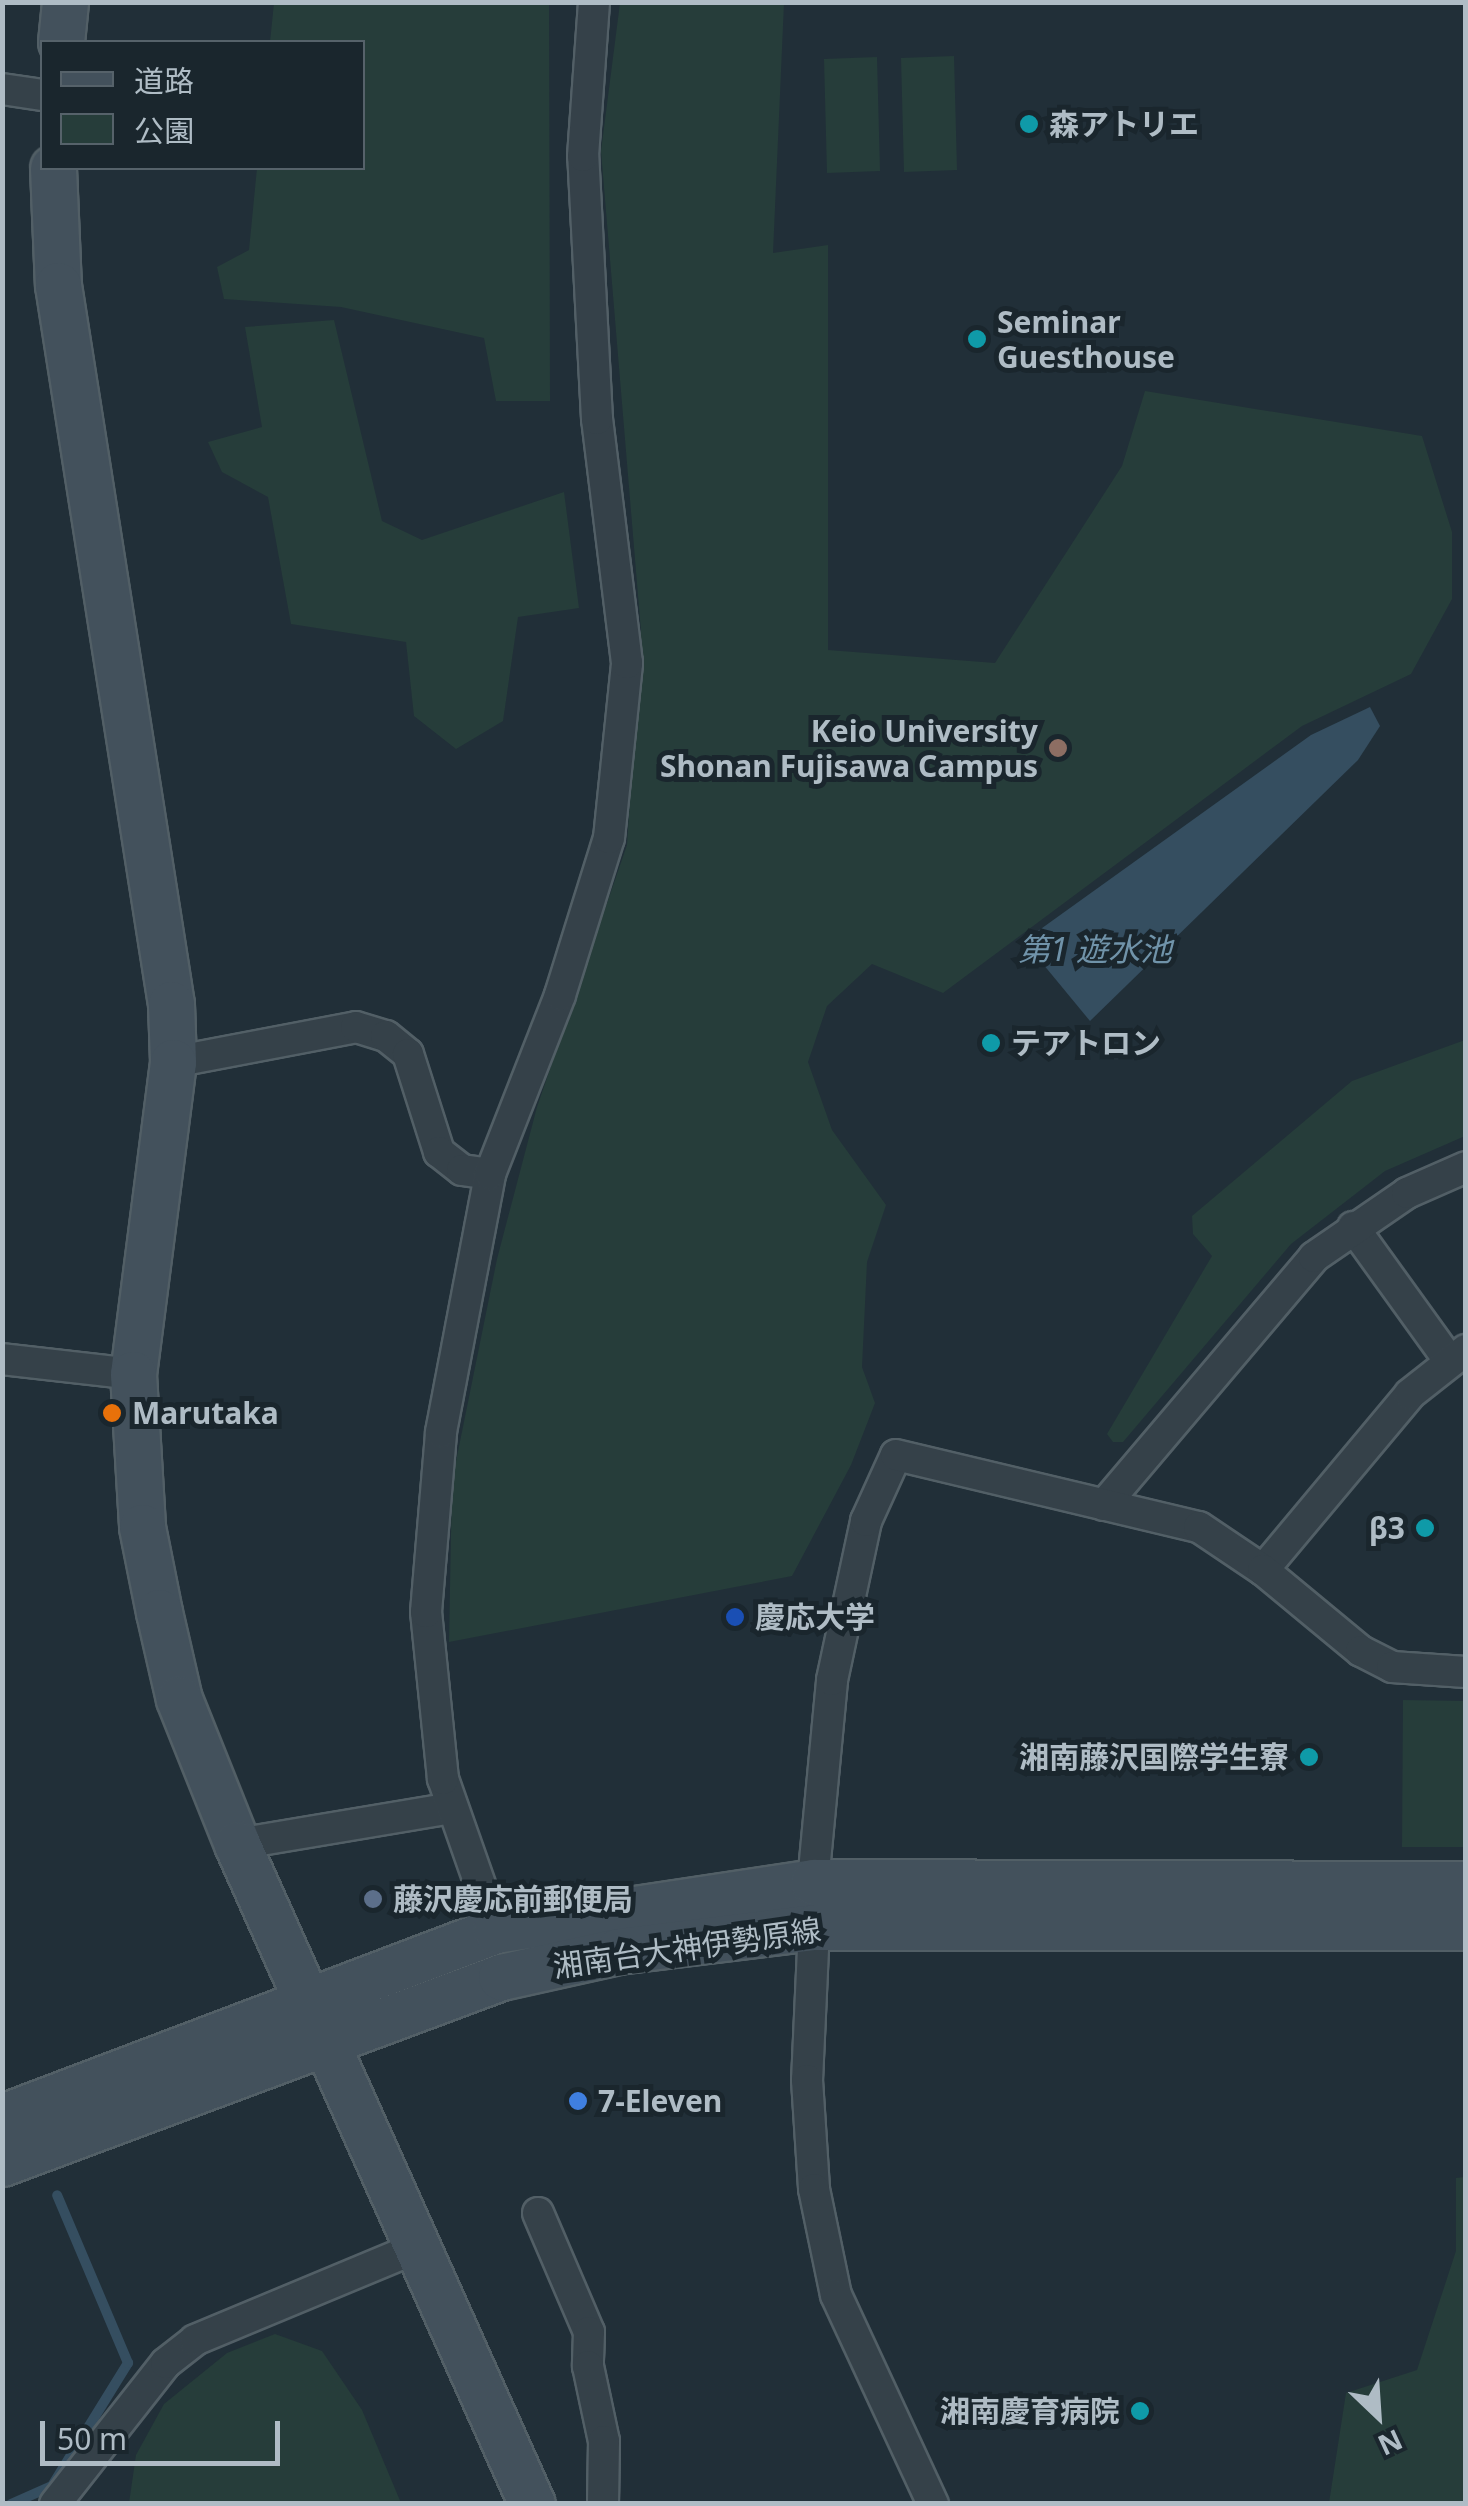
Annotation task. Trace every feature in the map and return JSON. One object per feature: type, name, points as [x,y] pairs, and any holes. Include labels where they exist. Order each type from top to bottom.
[{"type":"street","points":[[61,40],[65,2]]},
{"type":"street","points":[[496,1930],[452,1808],[434,1714],[426,1612],[441,1432],[490,1174],[560,995],[609,838],[627,664],[597,419],[583,156],[594,2]]},
{"type":"street","points":[[2,90],[40,95]]},
{"type":"street","points":[[53,170],[58,286],[171,1004],[173,1062],[132,1374],[142,1527],[159,1612],[179,1699],[236,1844],[328,2041],[532,2504]]},
{"type":"street","points":[[173,1062],[356,1027],[386,1036],[408,1054],[439,1152],[462,1170],[490,1174]]},
{"type":"street","points":[[1104,1505],[1282,1290],[1353,1227],[1466,1167]]},
{"type":"street","points":[[1263,1570],[1410,1394],[1457,1355],[1353,1227]]},
{"type":"street","points":[[2,1359],[132,1374]]},
{"type":"street","points":[[933,2504],[836,2295],[814,2189],[807,2080],[813,1882],[832,1680],[866,1521],[896,1455],[1200,1527],[1263,1570],[1376,1659],[1425,1672],[1466,1672]]},
{"type":"street","points":[[236,1844],[452,1808]]},
{"type":"street","name":"湘南台大神伊勢原線","points":[[2,2117],[496,1930],[813,1882],[1466,1884]]},
{"type":"street","name":"湘南台大神伊勢原線","points":[[2,2163],[502,1977],[618,1951],[814,1927],[1466,1927]]},
{"type":"street","points":[[538,2213],[589,2332],[588,2366],[604,2441],[603,2504]]},
{"type":"street","points":[[55,2504],[166,2363],[195,2340],[416,2248]]},
{"type":"green space","points":[[274,3],[549,3],[550,401],[496,401],[484,338],[341,307],[224,299],[217,267],[249,250],[257,170],[365,170],[365,40],[270,40]]},
{"type":"green space","points":[[620,3],[784,3],[773,253],[828,245],[828,650],[995,663],[1122,466],[1145,391],[1422,436],[1452,532],[1452,599],[1411,674],[1302,726],[943,993],[872,964],[827,1006],[808,1062],[832,1130],[886,1205],[867,1262],[862,1367],[875,1403],[851,1465],[792,1576],[449,1642],[452,1481],[497,1259],[537,1107],[627,845],[641,631],[601,151]]},
{"type":"green space","points":[[954,56],[957,170],[904,172],[901,58]]},
{"type":"green space","points":[[877,57],[880,171],[827,173],[824,59]]},
{"type":"green space","points":[[334,320],[382,521],[422,540],[564,492],[579,608],[518,617],[503,721],[456,749],[414,716],[406,642],[291,624],[268,497],[222,472],[208,442],[262,427],[245,327]]},
{"type":"green space","points":[[1465,1040],[1465,1136],[1385,1171],[1291,1244],[1123,1442],[1113,1442],[1107,1434],[1212,1256],[1193,1234],[1192,1216],[1352,1081]]},
{"type":"green space","points":[[1403,1700],[1465,1701],[1465,1847],[1402,1847]]},
{"type":"green space","points":[[1465,2177],[1465,2503],[1329,2503],[1346,2393],[1417,2370],[1456,2251],[1456,2178]]},
{"type":"green space","points":[[275,2334],[322,2351],[362,2410],[401,2503],[129,2503],[136,2455],[164,2404],[227,2353]]},
{"type":"water","name":"第1 遊水池","points":[[1370,707],[1380,726],[1358,760],[1090,1021],[1024,941],[1311,735]]},
{"type":"waterway","points":[[11,2504],[52,2486],[128,2363],[57,2195]]},
{"type":"place","name":"森アトリエ","points":[[1029,124]]},
{"type":"place","name":"Seminar Guesthouse","points":[[977,339]]},
{"type":"place","name":"Keio University Shonan Fujisawa Campus","points":[[1058,748]]},
{"type":"place","name":"テアトロン","points":[[991,1043]]},
{"type":"place","name":"Marutaka","points":[[112,1413]]},
{"type":"place","name":"β3","points":[[1425,1528]]},
{"type":"place","name":"慶応大学","points":[[735,1617]]},
{"type":"place","name":"湘南藤沢国際学生寮","points":[[1309,1757]]},
{"type":"place","name":"藤沢慶応前郵便局","points":[[373,1899]]},
{"type":"place","name":"7-Eleven","points":[[578,2101]]},
{"type":"place","name":"湘南慶育病院","points":[[1140,2411]]}]
